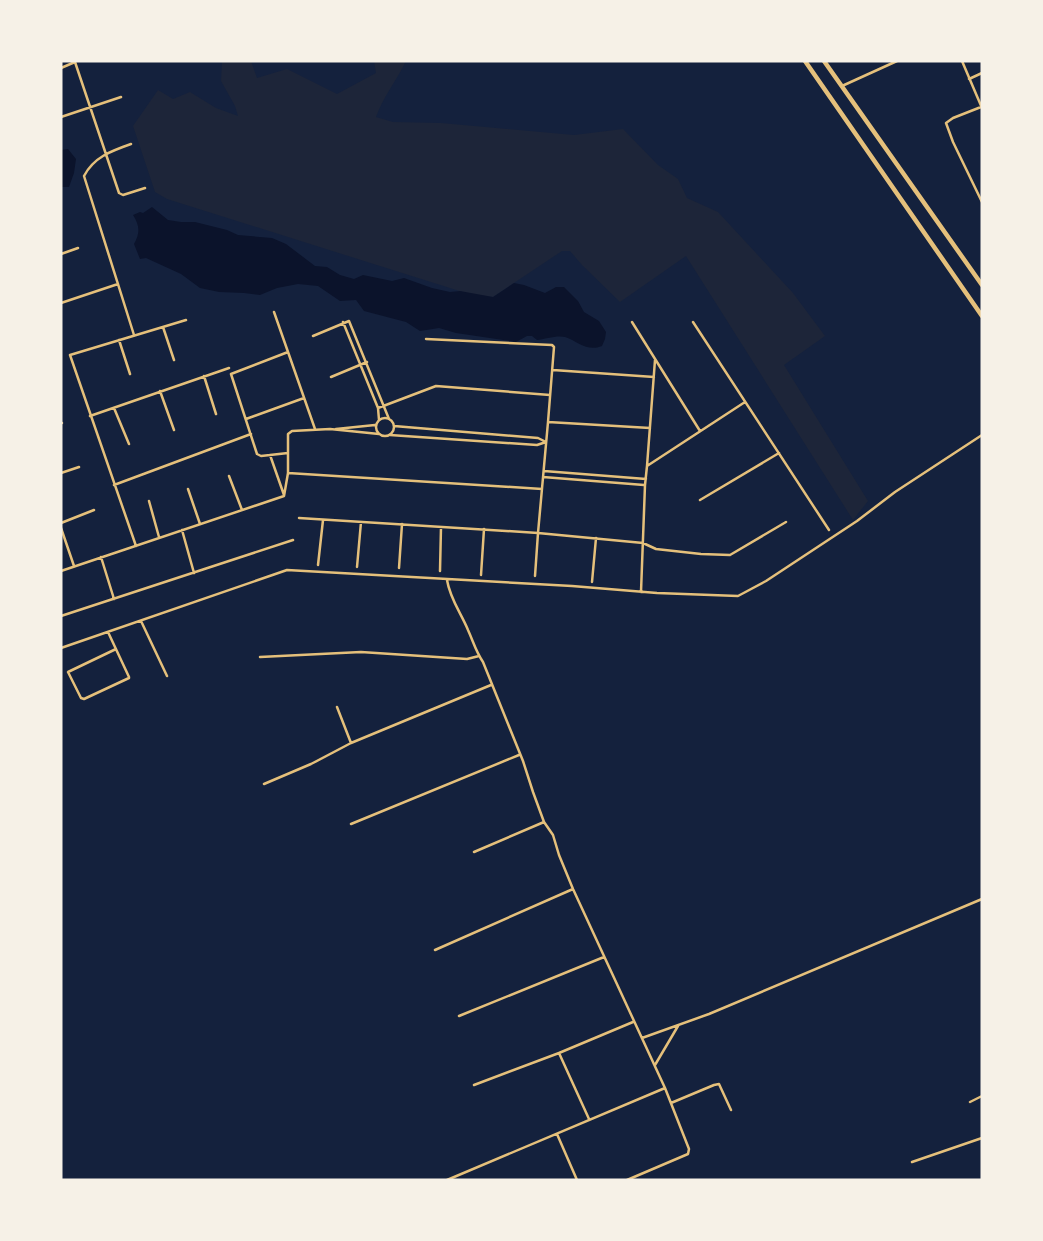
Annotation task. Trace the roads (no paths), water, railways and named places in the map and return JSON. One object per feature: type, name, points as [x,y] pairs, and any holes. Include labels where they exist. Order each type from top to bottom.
[{"type":"highway","points":[[806,61],[982,316]]},
{"type":"highway","points":[[824,61],[840,87],[982,285]]},
{"type":"street","points":[[840,87],[897,61]]},
{"type":"street","points":[[962,61],[982,107],[953,118],[946,123],[953,142],[982,202]]},
{"type":"street","points":[[61,68],[76,62],[120,194],[145,188]]},
{"type":"street","points":[[969,79],[982,74]]},
{"type":"street","points":[[61,117],[121,97]]},
{"type":"street","points":[[131,144],[105,153],[89,167],[84,176],[134,335]]},
{"type":"street","points":[[61,254],[78,248]]},
{"type":"street","points":[[61,303],[118,284]]},
{"type":"street","points":[[274,312],[315,429]]},
{"type":"street","points":[[136,546],[70,355],[186,320]]},
{"type":"street","points":[[312,336],[349,321],[367,362],[388,419],[394,426],[538,438],[546,442]]},
{"type":"street","points":[[343,322],[378,408],[379,420],[376,425],[379,434]]},
{"type":"street","points":[[632,322],[700,431]]},
{"type":"street","points":[[693,322],[829,530]]},
{"type":"street","points":[[163,327],[174,360]]},
{"type":"street","points":[[426,339],[550,344],[554,347],[535,576]]},
{"type":"street","points":[[119,340],[130,374]]},
{"type":"street","points":[[288,352],[232,374],[259,456],[288,453]]},
{"type":"street","points":[[641,592],[645,485],[655,359]]},
{"type":"street","points":[[331,377],[367,362]]},
{"type":"street","points":[[90,416],[229,368]]},
{"type":"street","points":[[553,370],[654,377]]},
{"type":"street","points":[[204,376],[216,414]]},
{"type":"street","points":[[378,408],[436,386],[550,395]]},
{"type":"street","points":[[160,392],[174,430]]},
{"type":"street","points":[[246,419],[304,398]]},
{"type":"street","points":[[647,466],[745,402]]},
{"type":"street","points":[[114,408],[128,444]]},
{"type":"street","points":[[379,420],[388,419]]},
{"type":"street","points":[[548,422],[650,428]]},
{"type":"street","points":[[330,430],[376,425]]},
{"type":"street","points":[[390,435],[394,426]]},
{"type":"street","points":[[284,496],[288,473],[289,432],[315,429],[384,436],[537,445],[546,442]]},
{"type":"street","points":[[114,485],[251,434]]},
{"type":"street","points":[[61,648],[287,570],[572,586],[641,592],[733,597],[742,595],[857,521],[895,492],[982,434]]},
{"type":"street","points":[[700,500],[779,453]]},
{"type":"street","points":[[270,455],[284,496]]},
{"type":"street","points":[[61,473],[79,467]]},
{"type":"street","points":[[544,471],[646,479]]},
{"type":"street","points":[[288,473],[542,489]]},
{"type":"street","points":[[229,476],[242,510]]},
{"type":"street","points":[[543,477],[645,485]]},
{"type":"street","points":[[188,489],[200,524]]},
{"type":"street","points":[[61,570],[284,496]]},
{"type":"street","points":[[149,501],[160,538]]},
{"type":"street","points":[[61,523],[94,510]]},
{"type":"street","points":[[299,518],[538,533],[643,543],[656,549],[730,555],[786,522]]},
{"type":"street","points":[[318,565],[324,520]]},
{"type":"street","points":[[358,568],[361,522]]},
{"type":"street","points":[[399,568],[402,524]]},
{"type":"street","points":[[440,571],[441,527]]},
{"type":"street","points":[[61,528],[74,566]]},
{"type":"street","points":[[481,575],[484,529]]},
{"type":"street","points":[[182,530],[194,573]]},
{"type":"street","points":[[592,582],[596,538]]},
{"type":"street","points":[[61,616],[294,540]]},
{"type":"street","points":[[102,557],[114,599]]},
{"type":"street","points":[[447,580],[456,607],[468,629],[520,755],[544,822],[553,835],[573,889],[672,1103],[689,1152],[627,1180]]},
{"type":"street","points":[[141,620],[166,676]]},
{"type":"street","points":[[108,632],[116,649],[129,678],[84,699],[81,698],[68,672],[116,649]]},
{"type":"street","points":[[260,658],[361,652],[467,659],[479,656]]},
{"type":"street","points":[[264,784],[311,764],[351,743],[491,685]]},
{"type":"street","points":[[337,707],[351,743]]},
{"type":"street","points":[[351,824],[520,755]]},
{"type":"street","points":[[474,852],[544,822]]},
{"type":"street","points":[[435,950],[573,889]]},
{"type":"street","points":[[642,1038],[679,1025],[982,899]]},
{"type":"street","points":[[459,1016],[604,957]]},
{"type":"street","points":[[474,1085],[634,1022]]},
{"type":"street","points":[[655,1065],[679,1025]]},
{"type":"street","points":[[559,1053],[589,1119]]},
{"type":"street","points":[[672,1103],[719,1084],[730,1110]]},
{"type":"street","points":[[447,1180],[665,1088]]},
{"type":"street","points":[[970,1102],[982,1096]]},
{"type":"street","points":[[557,1134],[576,1180]]},
{"type":"street","points":[[912,1162],[982,1138]]}]
